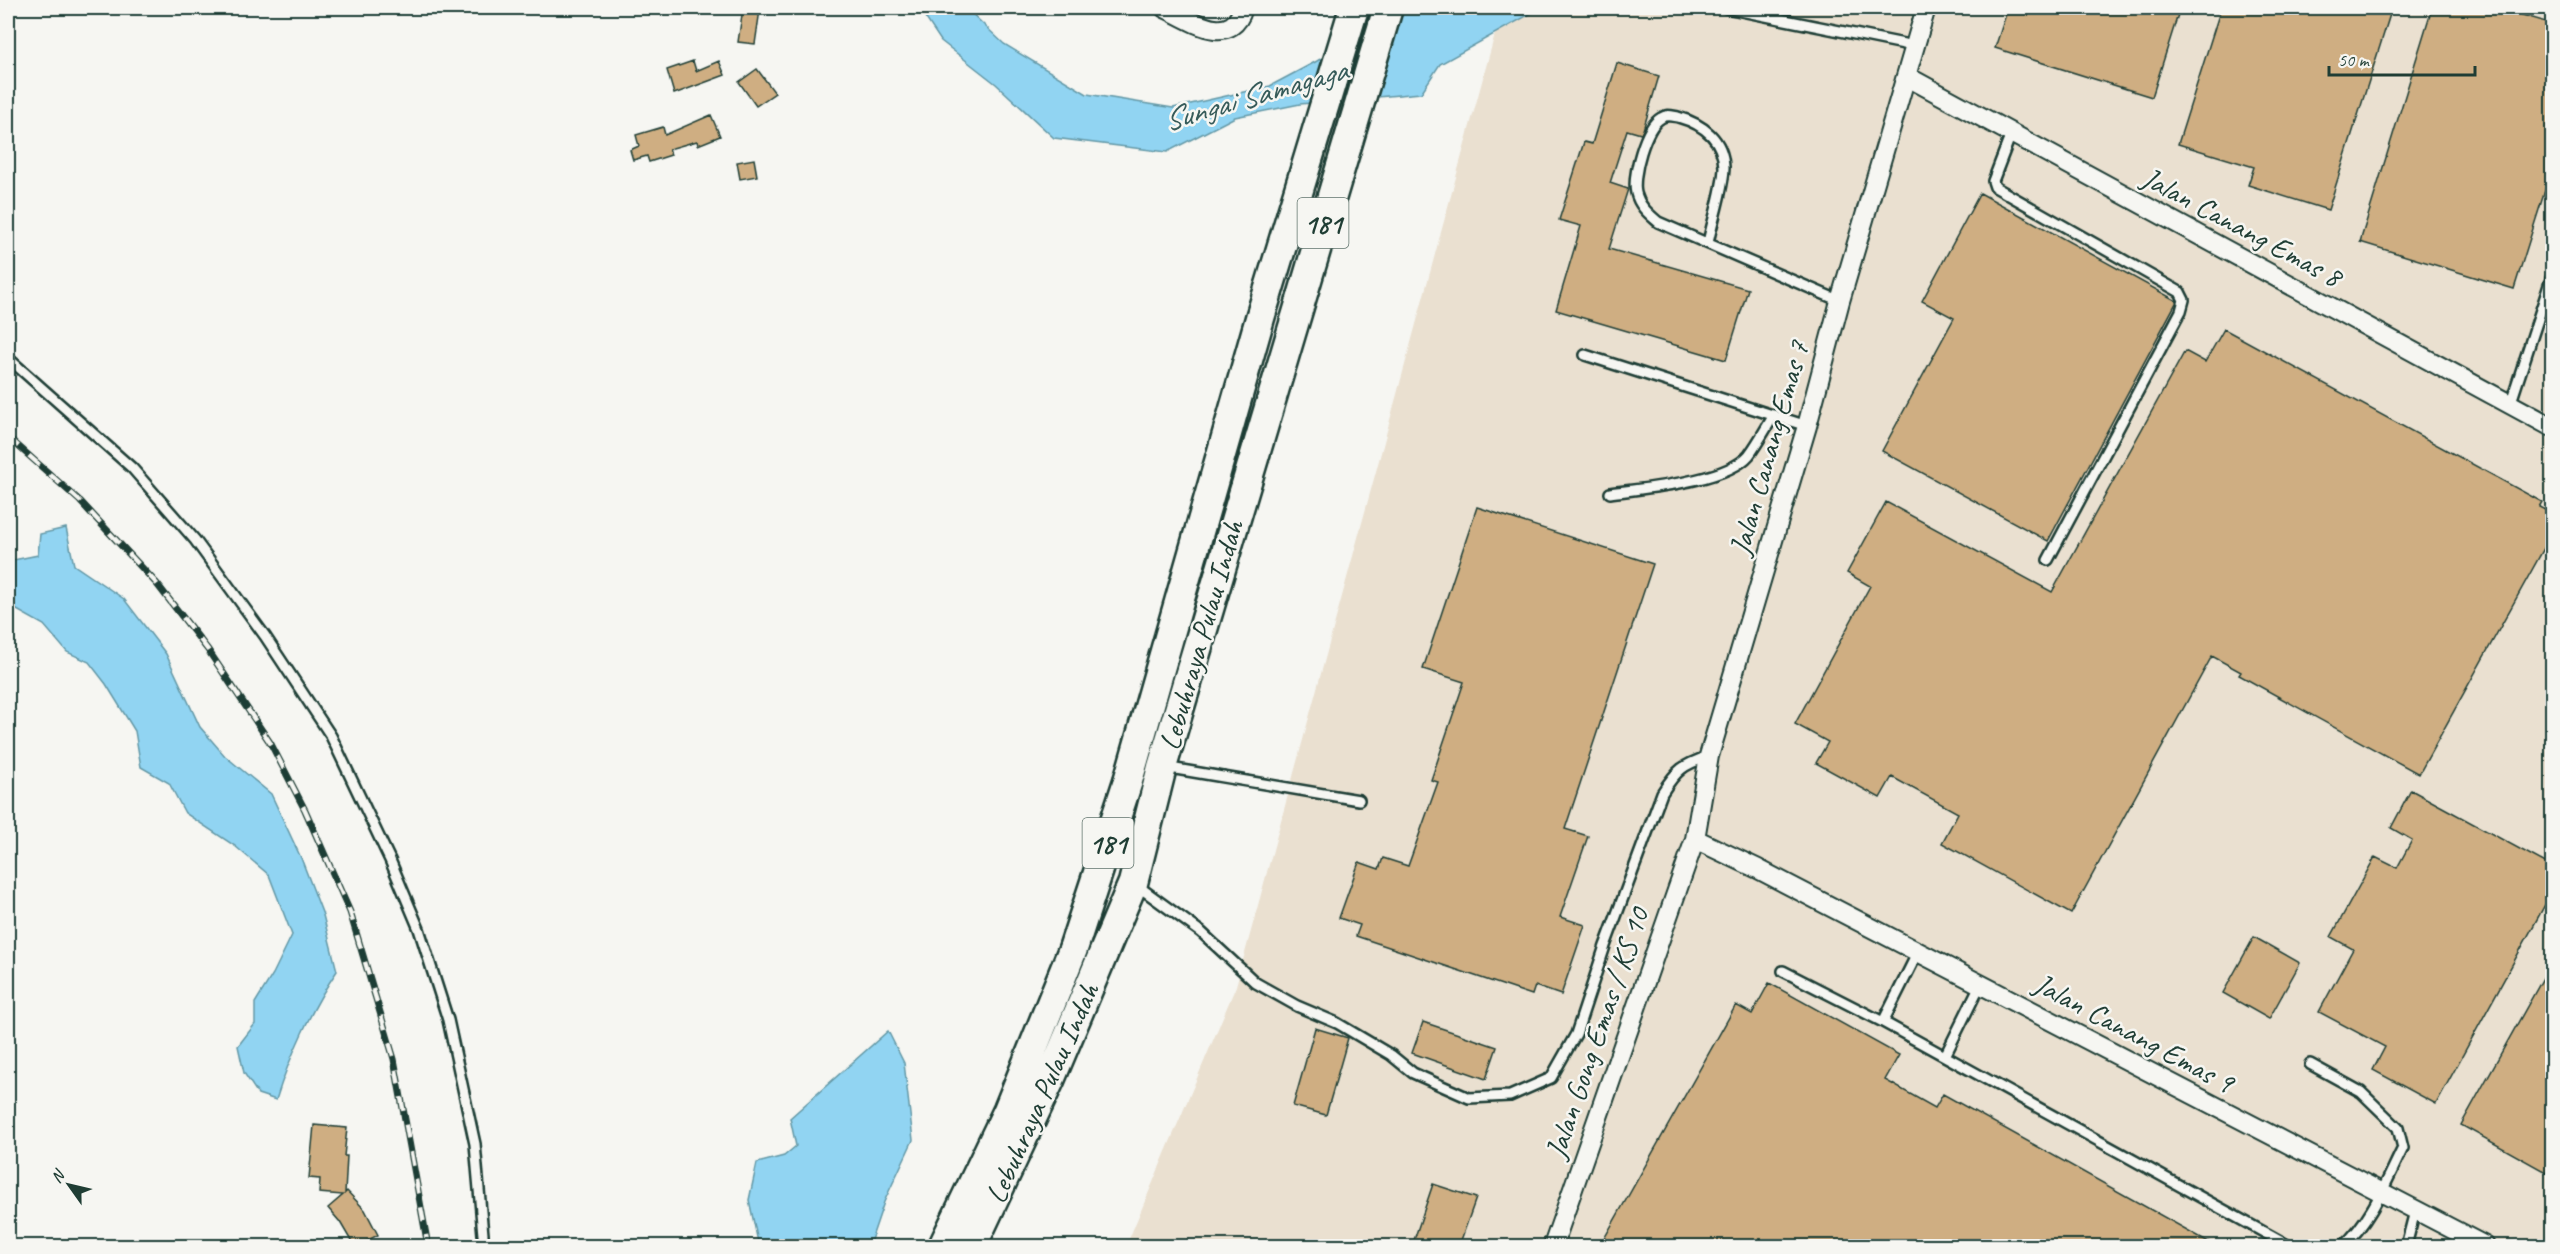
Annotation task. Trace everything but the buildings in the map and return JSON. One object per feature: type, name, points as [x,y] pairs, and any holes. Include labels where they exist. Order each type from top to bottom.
[{"type":"main road","name":"Lebuhraya Pulau Indah","points":[[943,1246],[1008,1110],[1073,949],[1128,781],[1229,423],[1354,8]]},
{"type":"main road","name":"Lebuhraya Pulau Indah","points":[[972,1246],[1050,1080],[1133,883],[1162,767],[1388,8]]},
{"type":"street","points":[[1165,8],[1195,23],[1218,30],[1228,30],[1236,24],[1243,8]]},
{"type":"street","name":"Jalan Canang Emas 7","points":[[1695,839],[1709,756],[1807,426],[1840,301],[1926,8]]},
{"type":"street","name":"Jalan Canang Emas 8","points":[[1905,76],[2553,427]]},
{"type":"street","name":"Jalan Canang Emas 9","points":[[1695,839],[1758,869],[2380,1194],[2485,1246]]},
{"type":"street","name":"Jalan Gong Emas / KS 10","points":[[1553,1246],[1695,839]]},
{"type":"lane","points":[[1726,8],[1914,46]]},
{"type":"lane","points":[[1708,243],[1724,169],[1720,147],[1707,130],[1689,120],[1669,115],[1660,118],[1651,128],[1635,170],[1636,194],[1645,210],[1658,222],[1840,301]]},
{"type":"lane","points":[[2012,134],[1993,181],[1995,187],[2180,292],[2184,300],[2181,311],[2048,560]]},
{"type":"lane","points":[[2510,405],[2553,276]]},
{"type":"lane","points":[[1585,355],[1807,426]]},
{"type":"lane","points":[[8,358],[132,468],[195,540],[265,636],[332,736],[390,860],[419,929],[448,1020],[475,1144],[484,1246]]},
{"type":"lane","points":[[1610,493],[1692,481],[1727,469],[1748,457],[1774,415]]},
{"type":"lane","points":[[1133,883],[1201,932],[1256,983],[1297,1006],[1337,1023],[1391,1055],[1413,1073],[1469,1098],[1510,1096],[1551,1078],[1576,1034],[1605,946],[1662,793],[1674,773],[1683,765],[1709,756]]},
{"type":"lane","points":[[1162,767],[1359,800]]},
{"type":"lane","points":[[1883,1022],[1918,952]]},
{"type":"lane","points":[[1783,971],[1883,1022],[2289,1246]]},
{"type":"lane","points":[[1945,1056],[1980,985]]},
{"type":"lane","points":[[2310,1064],[2361,1092],[2398,1128],[2403,1148],[2380,1194],[2355,1235],[2343,1246]]},
{"type":"lane","points":[[2406,1246],[2415,1211]]},
{"type":"shaded area","points":[[1502,8],[2552,8],[2552,1246],[1126,1246],[1236,986]]},
{"type":"water","name":"Sungai Samagaga","points":[[910,8],[966,8],[1004,44],[1087,94],[1173,108],[1270,86],[1407,8],[1541,8],[1440,64],[1421,93],[1300,104],[1235,117],[1167,152],[1054,138],[996,84],[941,41],[923,14]]},
{"type":"water","points":[[66,528],[74,565],[124,599],[166,654],[200,727],[225,756],[271,794],[301,858],[323,915],[337,971],[302,1033],[276,1100],[258,1094],[244,1073],[238,1046],[255,1024],[255,1003],[273,974],[292,935],[269,875],[235,846],[185,813],[169,783],[141,767],[135,731],[106,684],[89,662],[67,652],[44,625],[8,605],[8,561],[38,555],[40,534]]},
{"type":"water","points":[[888,1031],[904,1063],[913,1140],[884,1202],[869,1246],[757,1246],[749,1200],[757,1163],[784,1156],[796,1146],[790,1118]]},
{"type":"railway","points":[[8,437],[80,501],[157,584],[208,650],[271,744],[305,810],[350,912],[394,1059],[428,1246]]}]
